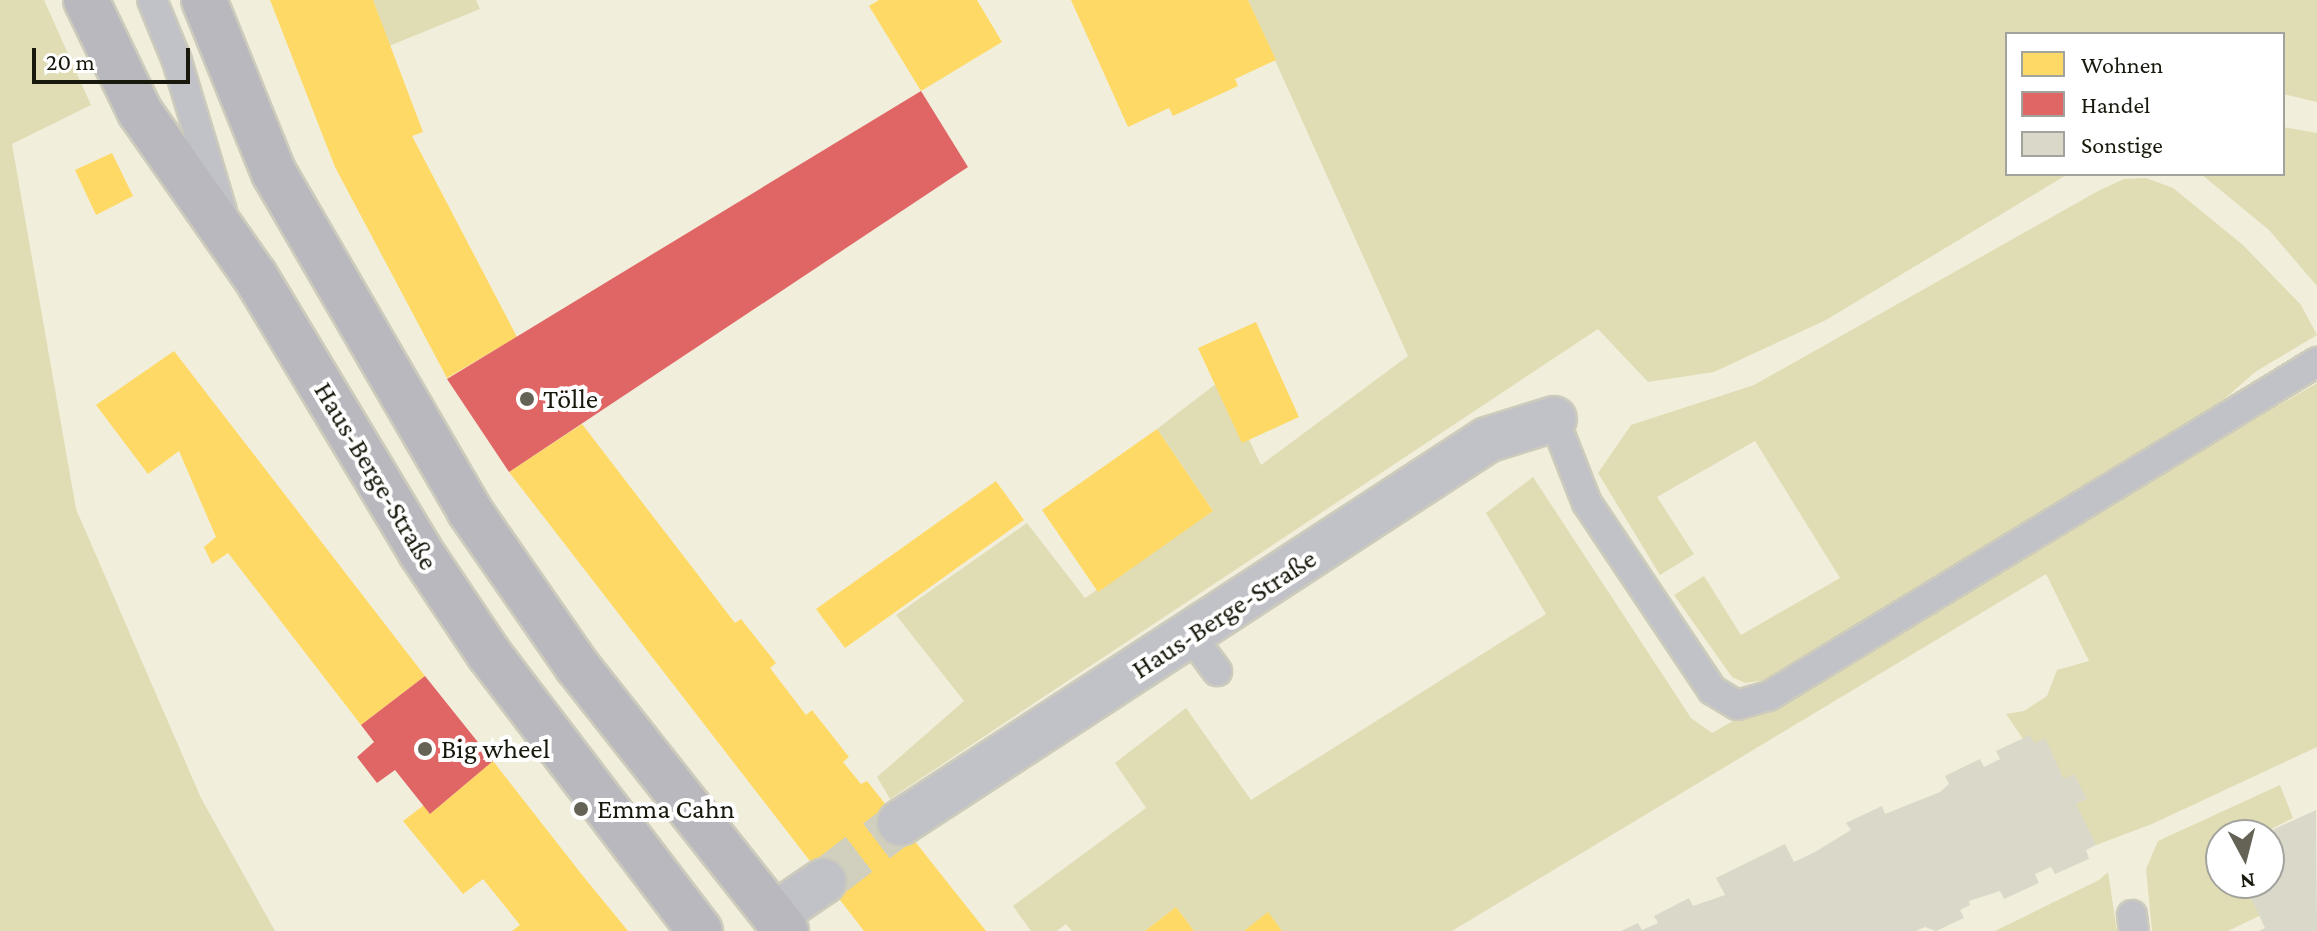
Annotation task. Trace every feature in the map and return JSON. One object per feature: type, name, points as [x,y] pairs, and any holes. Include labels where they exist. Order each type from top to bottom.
[{"type":"main road","name":"Haus-Berge-Straße","points":[[86,0],[140,112],[230,239],[489,654],[700,931]]},
{"type":"main road","points":[[204,0],[274,173],[469,510],[577,666],[780,923]]},
{"type":"street","name":"Haus-Berge-Straße","points":[[900,823],[1191,636],[1487,440],[1554,419]]},
{"type":"street","points":[[780,923],[824,881]]},
{"type":"lane","points":[[152,0],[177,61],[230,239]]},
{"type":"lane","points":[[1554,419],[1587,503],[1712,690],[1737,705],[1769,696],[2317,362]]},
{"type":"lane","points":[[1191,636],[1217,671]]},
{"type":"shaded area","points":[[0,0],[44,0],[91,105],[12,144],[76,509],[201,798],[275,931],[0,931]]},
{"type":"shaded area","points":[[373,0],[476,0],[480,9],[389,46]]},
{"type":"shaded area","points":[[1248,0],[2317,0],[2317,102],[2285,94],[2285,32],[2005,32],[2005,176],[2065,176],[1826,320],[1714,372],[1648,382],[1598,329],[890,799],[877,777],[964,701],[896,615],[1027,523],[1085,598],[1213,511],[1157,429],[1221,380],[1261,465],[1408,356]]},
{"type":"shaded area","points":[[2285,127],[2317,133],[2317,286],[2269,230],[2203,176],[2285,176]]},
{"type":"shaded area","points":[[2146,178],[2173,188],[2243,245],[2301,305],[2317,335],[2255,372],[2211,411],[1773,679],[1745,683],[1732,677],[1674,595],[1704,576],[1741,635],[1840,578],[1755,441],[1657,497],[1694,554],[1660,575],[1598,473],[1631,425],[1754,385],[2098,191],[2124,179]]},
{"type":"shaded area","points":[[2317,383],[2317,747],[2152,824],[2096,845],[2006,714],[2024,711],[2047,696],[2057,670],[2089,661],[2046,574],[1452,931],[1194,931],[1176,907],[1145,931],[1072,931],[1066,924],[1057,931],[1031,931],[1013,906],[1146,808],[1115,763],[1186,708],[1251,800],[1546,614],[1486,513],[1533,477],[1691,718],[1712,733]]},
{"type":"shaded area","points":[[2280,785],[2293,818],[2285,822],[2285,819],[2206,819]]},
{"type":"shaded area","points":[[2205,819],[2205,899],[2254,899],[2261,915],[2228,931],[2152,931],[2146,869],[2158,841]]},
{"type":"shaded area","points":[[2108,872],[2117,931],[1995,931],[2099,880]]},
{"type":"building: Wohnen","points":[[270,0],[373,0],[423,132],[412,136],[517,337],[447,378],[335,167]]},
{"type":"building: Wohnen","points":[[879,0],[977,0],[1002,42],[921,91],[869,6]]},
{"type":"building: Wohnen","points":[[1071,0],[1248,0],[1276,60],[1235,79],[1238,86],[1173,116],[1169,108],[1128,127]]},
{"type":"building: Wohnen","points":[[112,153],[133,196],[96,215],[75,170]]},
{"type":"building: Wohnen","points":[[1256,322],[1299,417],[1242,443],[1198,348]]},
{"type":"building: Wohnen","points":[[174,351],[425,676],[361,725],[228,553],[212,564],[204,547],[216,537],[179,451],[148,474],[96,405]]},
{"type":"building: Wohnen","points":[[582,424],[735,623],[741,619],[776,663],[770,668],[806,715],[812,710],[849,757],[843,762],[861,784],[867,781],[986,931],[864,931],[509,472]]},
{"type":"building: Wohnen","points":[[1157,429],[1213,511],[1098,592],[1042,510]]},
{"type":"building: Wohnen","points":[[996,481],[1024,520],[845,648],[816,609]]},
{"type":"building: Wohnen","points":[[493,761],[628,931],[512,931],[520,925],[483,879],[463,894],[403,821],[424,805],[430,814]]},
{"type":"building: Wohnen","points":[[1176,907],[1194,931],[1145,931]]},
{"type":"building: Wohnen","points":[[1268,912],[1282,931],[1244,931]]},
{"type":"building: Handel","points":[[921,91],[968,167],[509,472],[447,379]]},
{"type":"building: Handel","name":"Big wheel","points":[[425,676],[493,761],[430,814],[395,770],[377,783],[357,757],[374,742],[361,725]]},
{"type":"building: Sonstige","points":[[2030,735],[2035,743],[2045,738],[2064,779],[2074,774],[2087,799],[2076,804],[2096,845],[2086,850],[2089,859],[2055,874],[2051,867],[2035,874],[2039,883],[2004,899],[2000,891],[1969,901],[1970,905],[1960,910],[1964,918],[1936,931],[1925,927],[1916,931],[1621,931],[1638,923],[1642,930],[1658,923],[1654,916],[1689,898],[1693,906],[1725,895],[1716,878],[1785,844],[1794,862],[1815,852],[1851,830],[1846,823],[1882,806],[1885,814],[1940,792],[1949,784],[1945,776],[1980,759],[1984,767],[2000,759],[1996,751]]},
{"type":"building: Sonstige","points":[[2316,810],[2317,931],[2259,931],[2265,928],[2251,899],[2285,899],[2285,824]]},
{"type":"tunnel","points":[[824,881],[900,823]]},
{"type":"place","name":"Tölle","points":[[527,399]]},
{"type":"place","name":"Big wheel","points":[[425,749]]},
{"type":"place","name":"Emma Cahn","points":[[581,809]]}]
